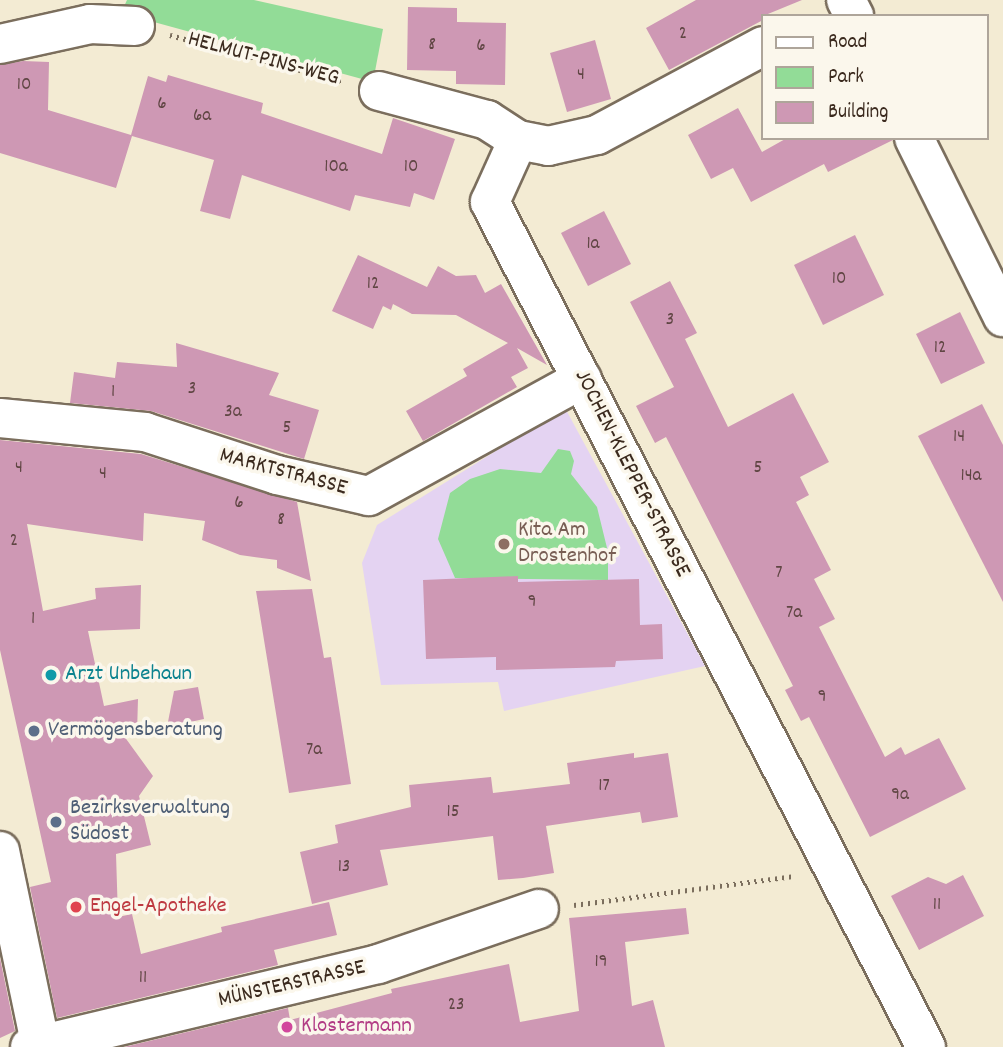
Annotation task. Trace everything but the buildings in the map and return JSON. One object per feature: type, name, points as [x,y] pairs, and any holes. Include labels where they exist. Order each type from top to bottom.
[{"type":"street","points":[[0,44],[90,24],[135,26]]},
{"type":"street","points":[[379,91],[487,120],[518,140],[548,146],[597,135],[762,47]]},
{"type":"street","name":"JOCHEN-KLEPPER-STRASSE","points":[[518,140],[489,202],[926,1047]]},
{"type":"street","points":[[915,140],[1003,317]]},
{"type":"street","name":"MARKTSTRASSE","points":[[0,418],[145,432],[277,475],[369,496],[582,379]]},
{"type":"street","name":"MÜNSTERSTRASSE","points":[[0,851],[37,1046],[378,964],[539,909]]},
{"type":"path","name":"HELMUT-PINS-WEG","points":[[135,26],[379,91]]},
{"type":"path","points":[[539,909],[806,874],[832,865]]},
{"type":"shaded area","name":"Kita Am Drostenhof","points":[[565,408],[705,666],[504,711],[498,682],[381,685],[362,563],[377,525]]},
{"type":"green space","points":[[127,0],[254,0],[383,29],[373,82],[121,13]]},
{"type":"green space","points":[[558,449],[570,451],[574,461],[571,474],[597,507],[608,552],[608,580],[455,578],[438,539],[450,493],[470,479],[500,469],[541,473]]},
{"type":"place","name":"Kita Am Drostenhof","points":[[504,544]]},
{"type":"place","name":"Arzt Unbehaun","points":[[51,675]]},
{"type":"place","name":"Vermögensberatung","points":[[34,731]]},
{"type":"place","name":"Bezirksverwaltung Südost","points":[[56,822]]},
{"type":"place","name":"Engel-Apotheke","points":[[76,907]]},
{"type":"place","name":"Klostermann","points":[[287,1027]]}]
